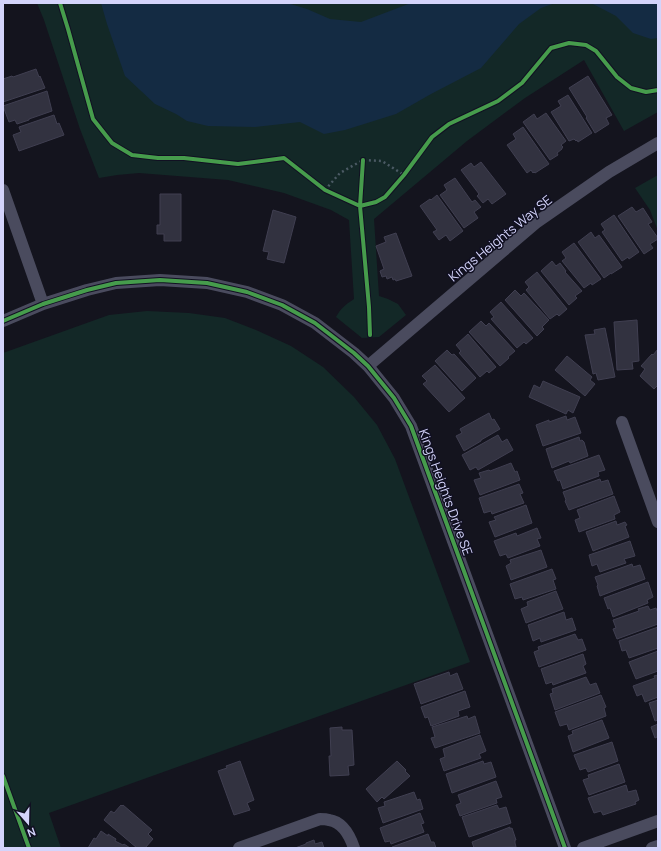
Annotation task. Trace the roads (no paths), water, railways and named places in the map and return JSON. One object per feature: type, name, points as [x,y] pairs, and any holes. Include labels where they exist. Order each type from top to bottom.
[{"type":"street","name":"Kings Heights Way SE","points":[[368,366],[537,222],[609,172],[658,143]]},
{"type":"street","points":[[3,190],[43,304]]},
{"type":"street","name":"Kings Heights Drive SE","points":[[3,321],[43,304],[87,290],[116,283],[160,280],[207,283],[247,292],[282,305],[315,323],[354,353],[368,366],[394,398],[411,426],[565,848]]},
{"type":"street","points":[[622,422],[658,522]]},
{"type":"street","points":[[239,848],[320,820],[329,820],[338,823],[344,829],[354,848]]},
{"type":"street","points":[[583,848],[658,821]]},
{"type":"street","points":[[652,848],[658,846]]},
{"type":"water","points":[[101,3],[287,3],[307,9],[330,19],[361,22],[411,3],[555,3],[541,8],[519,24],[481,68],[396,114],[345,130],[324,134],[300,122],[255,127],[208,126],[187,121],[155,104],[125,76]]},
{"type":"water","points":[[591,3],[658,3],[658,38],[651,39],[633,33],[616,16]]}]
